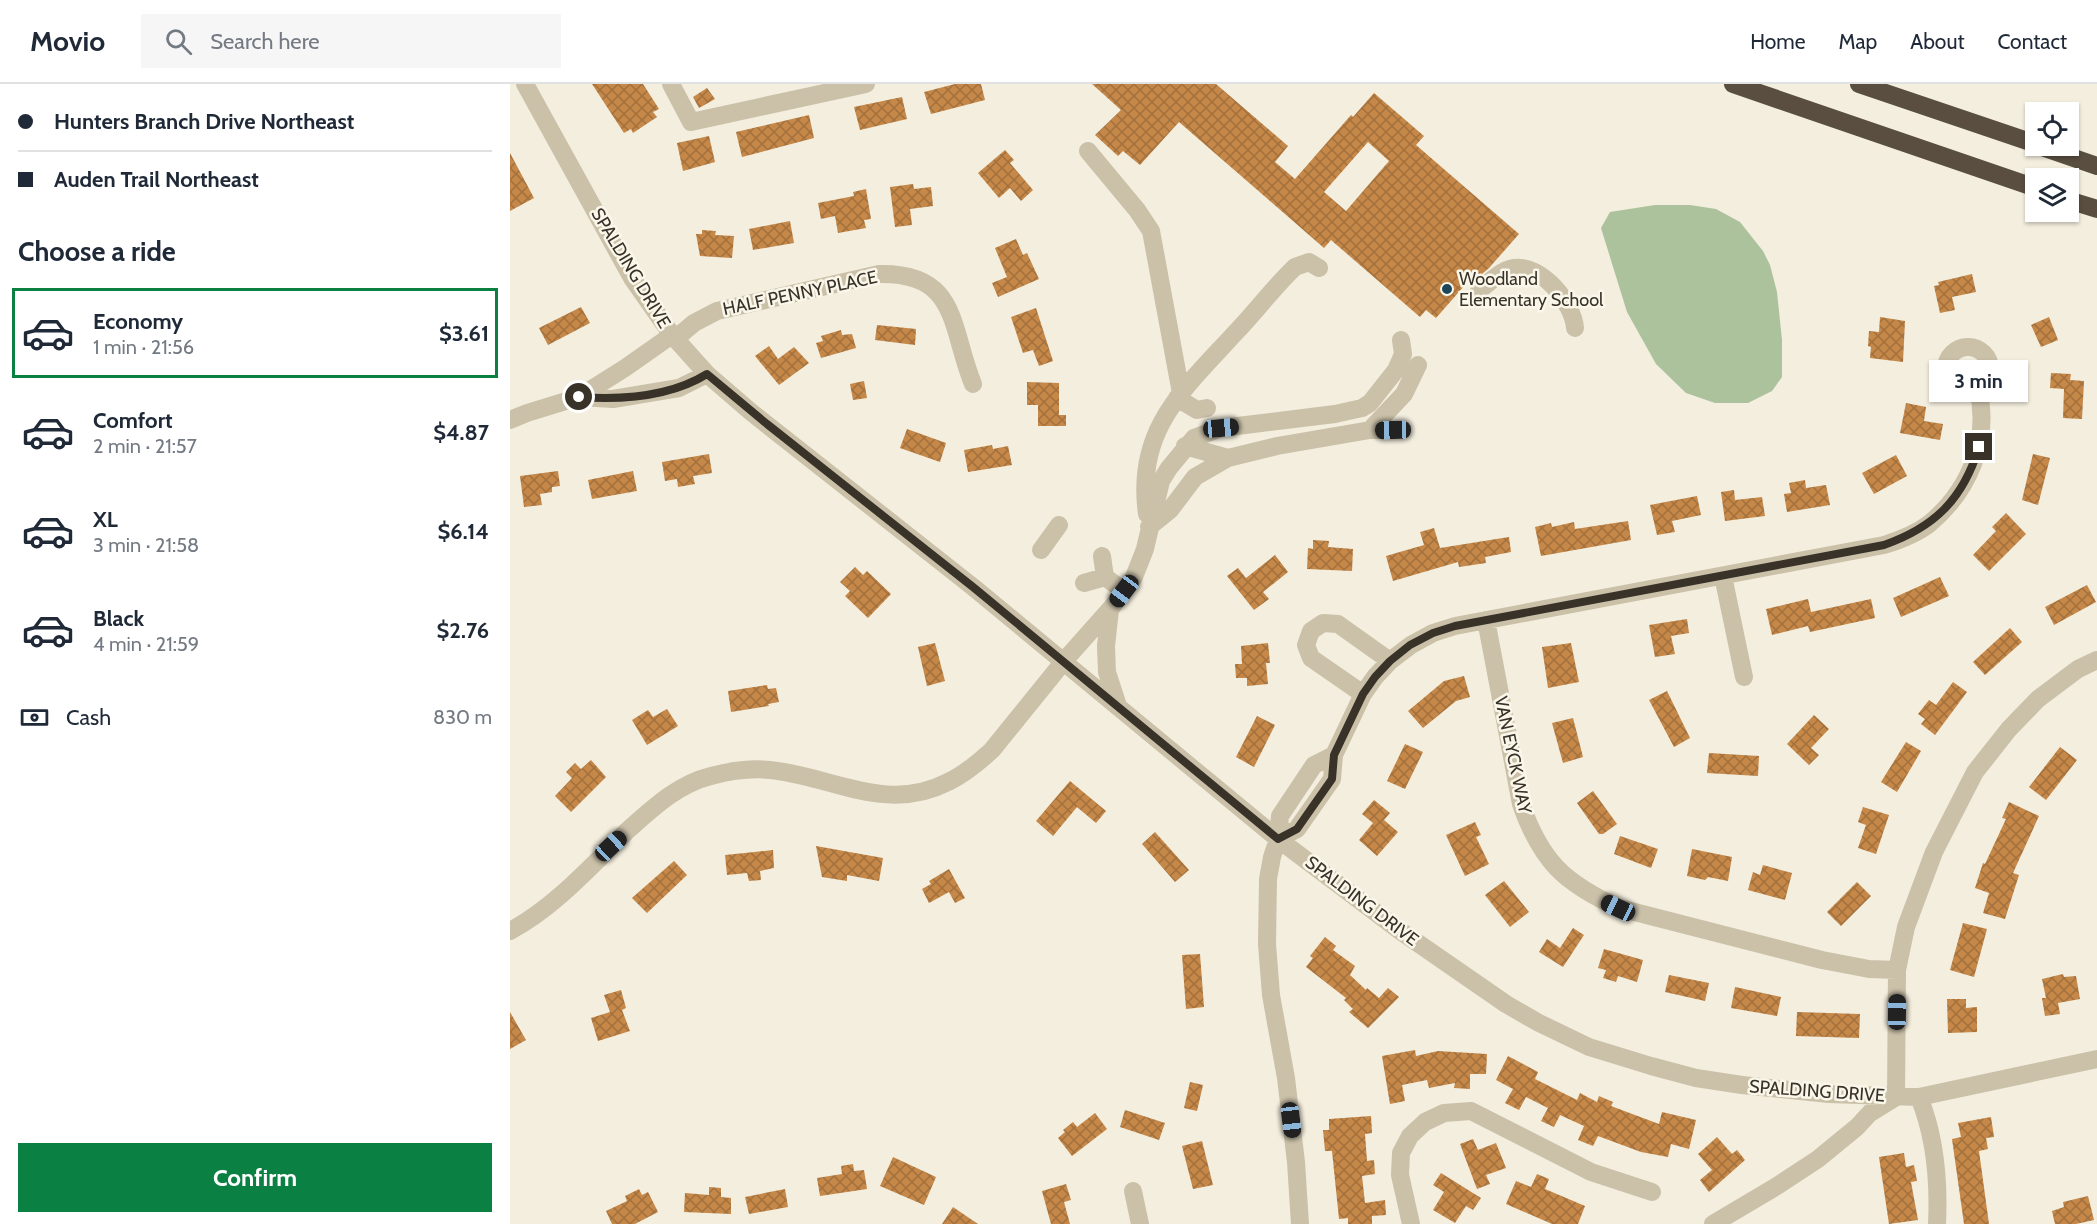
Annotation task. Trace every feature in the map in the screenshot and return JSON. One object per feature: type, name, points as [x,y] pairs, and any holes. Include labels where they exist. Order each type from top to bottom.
[{"type":"highway","points":[[1733,84],[2025,184]]},
{"type":"highway","points":[[1859,84],[2025,141]]},
{"type":"highway","points":[[2068,156],[2097,166]]},
{"type":"highway","points":[[2079,203],[2097,209]]},
{"type":"street","name":"SPALDING DRIVE","points":[[525,84],[633,278],[673,337],[707,374],[973,587],[1278,839],[1399,930],[1506,1004],[1589,1047],[1696,1078],[1829,1094],[1919,1097],[2097,1059]]},
{"type":"street","points":[[671,84],[691,122],[866,84]]},
{"type":"street","points":[[1088,151],[1152,231],[1179,395],[1197,410],[1207,408]]},
{"type":"street","points":[[1149,527],[1145,495],[1147,464],[1153,442],[1163,420],[1179,395],[1243,337],[1298,264],[1308,262],[1319,268]]},
{"type":"street","points":[[1479,291],[1512,268],[1527,268],[1535,271],[1565,300],[1575,328]]},
{"type":"street","name":"HALF PENNY PLACE","points":[[579,397],[694,323],[717,311],[879,274],[899,274],[925,283],[945,302],[954,319],[964,362],[973,384]]},
{"type":"street","points":[[510,931],[556,898],[655,806],[682,787],[709,776],[741,770],[771,770],[861,792],[885,795],[917,792],[947,783],[971,769],[992,750],[1111,609],[1134,577],[1145,549],[1161,481],[1185,446],[1194,438],[1221,428],[1335,414],[1362,408],[1370,403],[1396,370],[1403,354],[1401,340]]},
{"type":"street","points":[[1370,430],[1404,394],[1418,365]]},
{"type":"street","points":[[510,420],[579,397],[613,399],[679,388],[707,374]]},
{"type":"street","points":[[1300,1224],[1296,1162],[1282,1046],[1271,994],[1268,879],[1278,839],[1280,816],[1314,765],[1334,755],[1363,694],[1390,661],[1410,645],[1433,633],[1455,626],[1884,545],[1907,537],[1928,525],[1954,500],[1973,467],[1982,428],[1982,407],[1978,389]]},
{"type":"street","points":[[1149,527],[1170,510],[1195,477],[1228,458],[1277,446],[1370,430],[1393,430]]},
{"type":"street","points":[[1185,446],[1228,458]]},
{"type":"street","points":[[1041,550],[1059,525]]},
{"type":"street","points":[[1102,556],[1105,577],[1124,591]]},
{"type":"street","points":[[1723,576],[1744,677]]},
{"type":"street","points":[[1084,583],[1105,577]]},
{"type":"street","points":[[1111,609],[1106,646],[1107,672],[1118,706]]},
{"type":"street","name":"VAN EYCK WAY","points":[[1486,620],[1521,804],[1530,829],[1545,855],[1565,877],[1589,894],[1618,908],[1822,960],[1869,969],[1897,970]]},
{"type":"street","points":[[1363,694],[1311,658],[1306,645],[1311,630],[1323,623],[1338,624],[1390,661]]},
{"type":"street","points":[[1713,1224],[1778,1186],[1818,1159],[1857,1127],[1870,1113],[1896,1097],[1897,970],[1906,927],[1934,852],[1975,772],[2009,729],[2038,699],[2078,669],[2097,660]]},
{"type":"street","points":[[1919,1097],[1929,1128],[1935,1163],[1938,1191],[1937,1224]]},
{"type":"street","points":[[1411,1224],[1400,1175],[1401,1153],[1410,1136],[1425,1122],[1444,1113],[1471,1111],[1591,1172],[1652,1192]]},
{"type":"street","points":[[1133,1191],[1140,1224]]},
{"type":"green space","points":[[1655,205],[1690,205],[1716,209],[1740,222],[1763,251],[1770,265],[1777,292],[1782,340],[1782,377],[1772,391],[1748,403],[1715,403],[1686,393],[1656,364],[1627,312],[1601,228],[1610,212]]},
{"type":"building","points":[[592,84],[643,84],[659,109],[653,112],[657,117],[633,133],[631,129],[624,133]]},
{"type":"building","points":[[955,84],[981,84],[985,100],[931,114],[924,92]]},
{"type":"building","points":[[1092,84],[1216,84],[1288,146],[1275,162],[1295,179],[1351,115],[1353,117],[1374,93],[1424,136],[1416,145],[1519,234],[1489,268],[1475,280],[1472,277],[1436,318],[1426,310],[1420,317],[1331,240],[1324,248],[1179,122],[1140,165],[1123,151],[1118,156],[1095,135],[1121,110]],"holes":[[[1368,142],[1389,161],[1346,211],[1324,192]]]},
{"type":"building","points":[[707,88],[715,99],[699,108],[693,97]]},
{"type":"building","points":[[902,97],[907,119],[860,130],[854,107]]},
{"type":"building","points":[[809,115],[814,138],[742,157],[736,132]]},
{"type":"building","points":[[709,136],[715,162],[683,171],[677,143]]},
{"type":"building","points":[[1005,150],[1014,160],[1010,163],[1033,190],[1021,201],[1010,188],[999,198],[978,173]]},
{"type":"building","points":[[510,153],[534,198],[510,211]]},
{"type":"building","points":[[913,184],[914,189],[931,187],[933,206],[910,209],[912,225],[895,227],[890,187]]},
{"type":"building","points":[[866,189],[871,219],[864,220],[866,228],[838,233],[835,216],[821,219],[818,203],[854,196],[853,192]]},
{"type":"building","points":[[790,221],[794,243],[753,250],[749,229]]},
{"type":"building","points":[[702,230],[716,231],[715,235],[734,236],[732,258],[700,256],[696,234],[702,234]]},
{"type":"building","points":[[1016,239],[1023,255],[1027,253],[1039,279],[998,297],[992,283],[1007,277],[995,248]]},
{"type":"building","points":[[1972,274],[1976,292],[1952,297],[1955,310],[1940,313],[1934,286],[1939,285],[1938,282]]},
{"type":"building","points":[[581,307],[590,323],[548,345],[539,328]]},
{"type":"building","points":[[1036,308],[1053,361],[1039,366],[1033,350],[1023,353],[1011,317]]},
{"type":"building","points":[[1880,317],[1905,321],[1903,362],[1870,358],[1869,331],[1879,332]]},
{"type":"building","points":[[2049,317],[2058,340],[2041,347],[2031,325]]},
{"type":"building","points":[[877,325],[916,329],[915,345],[875,340]]},
{"type":"building","points":[[841,330],[842,335],[852,334],[856,348],[821,358],[816,343],[823,341],[821,336]]},
{"type":"building","points":[[769,346],[778,359],[794,347],[809,363],[779,385],[755,356]]},
{"type":"building","points":[[2051,373],[2071,374],[2070,380],[2084,381],[2082,419],[2063,418],[2064,389],[2050,388]]},
{"type":"building","points":[[864,381],[867,398],[853,400],[850,384]]},
{"type":"building","points":[[1027,382],[1059,383],[1059,415],[1066,415],[1066,426],[1038,426],[1038,405],[1027,405]]},
{"type":"building","points":[[1906,403],[1926,407],[1924,421],[1943,424],[1940,440],[1900,433]]},
{"type":"building","points":[[907,429],[946,443],[940,462],[900,448]]},
{"type":"building","points":[[992,445],[993,449],[1008,446],[1012,465],[968,472],[964,450]]},
{"type":"building","points":[[709,454],[712,473],[693,476],[695,484],[678,487],[677,479],[665,481],[662,462]]},
{"type":"building","points":[[2033,454],[2050,458],[2038,505],[2022,500]]},
{"type":"building","points":[[1896,455],[1907,476],[1874,494],[1862,473]]},
{"type":"building","points":[[558,471],[560,486],[552,487],[552,492],[540,494],[542,505],[524,507],[520,476]]},
{"type":"building","points":[[633,471],[637,491],[592,499],[588,480]]},
{"type":"building","points":[[1805,480],[1806,488],[1826,485],[1830,505],[1787,512],[1784,494],[1791,493],[1789,483]]},
{"type":"building","points":[[1734,490],[1735,500],[1762,497],[1765,516],[1725,521],[1721,492]]},
{"type":"building","points":[[1697,496],[1701,515],[1672,521],[1675,532],[1657,535],[1650,505]]},
{"type":"building","points":[[2006,513],[2026,534],[1989,571],[1973,555],[1996,531],[1992,527]]},
{"type":"building","points":[[1628,521],[1631,540],[1541,556],[1535,527],[1551,523],[1552,527],[1574,522],[1575,529]]},
{"type":"building","points":[[1434,528],[1440,548],[1509,537],[1511,552],[1485,557],[1486,563],[1459,567],[1458,562],[1393,581],[1386,556],[1424,545],[1420,532]]},
{"type":"building","points":[[1313,540],[1329,541],[1328,547],[1353,549],[1352,571],[1307,569],[1308,548],[1313,549]]},
{"type":"building","points":[[1275,555],[1288,572],[1263,592],[1269,599],[1254,610],[1227,576],[1238,568],[1246,578]]},
{"type":"building","points":[[855,567],[863,575],[867,571],[891,594],[868,618],[845,596],[850,591],[840,582]]},
{"type":"building","points":[[1940,577],[1949,596],[1901,617],[1893,598]]},
{"type":"building","points":[[2087,585],[2096,602],[2054,625],[2045,607]]},
{"type":"building","points":[[1808,599],[1811,612],[1871,599],[1875,618],[1810,632],[1808,626],[1772,635],[1766,609]]},
{"type":"building","points":[[1687,619],[1689,633],[1671,636],[1675,654],[1655,657],[1649,625]]},
{"type":"building","points":[[2010,628],[2022,642],[1985,675],[1973,662]]},
{"type":"building","points":[[935,643],[945,681],[927,686],[918,647]]},
{"type":"building","points":[[1268,643],[1270,663],[1266,663],[1268,684],[1247,686],[1247,678],[1236,678],[1235,664],[1242,664],[1241,646]]},
{"type":"building","points":[[1571,643],[1579,682],[1548,688],[1542,647]]},
{"type":"building","points":[[1464,676],[1470,697],[1456,701],[1423,728],[1408,711],[1444,681]]},
{"type":"building","points":[[1953,682],[1967,692],[1935,735],[1921,724],[1925,719],[1918,714],[1929,700],[1936,705]]},
{"type":"building","points":[[767,685],[768,689],[776,688],[779,702],[768,704],[769,706],[731,712],[728,691]]},
{"type":"building","points":[[1667,691],[1690,738],[1674,747],[1649,700]]},
{"type":"building","points":[[667,709],[678,726],[647,745],[632,720],[648,710],[653,717]]},
{"type":"building","points":[[1814,715],[1829,729],[1811,748],[1819,755],[1809,765],[1787,744]]},
{"type":"building","points":[[1257,716],[1275,725],[1254,767],[1236,757]]},
{"type":"building","points":[[1573,718],[1583,757],[1563,763],[1552,723]]},
{"type":"building","points":[[1906,742],[1921,751],[1897,792],[1881,782]]},
{"type":"building","points":[[1405,744],[1423,752],[1405,789],[1387,781]]},
{"type":"building","points":[[2060,747],[2077,760],[2046,800],[2029,787]]},
{"type":"building","points":[[1709,753],[1759,756],[1758,776],[1707,773]]},
{"type":"building","points":[[591,760],[606,777],[571,812],[555,796],[572,778],[566,772],[575,763],[581,769]]},
{"type":"building","points":[[1070,781],[1106,811],[1096,823],[1077,807],[1053,836],[1036,821]]},
{"type":"building","points":[[1593,791],[1617,824],[1603,834],[1599,834],[1577,803]]},
{"type":"building","points":[[1374,800],[1390,813],[1384,820],[1398,832],[1377,856],[1359,840],[1373,823],[1362,814]]},
{"type":"building","points":[[2009,802],[2039,816],[2013,873],[2019,875],[2005,919],[1983,913],[1989,893],[1975,888],[1983,863],[1985,864],[2006,819],[2002,818]]},
{"type":"building","points":[[1863,807],[1889,815],[1876,854],[1858,848],[1866,825],[1858,822]]},
{"type":"building","points":[[1475,822],[1481,835],[1476,837],[1489,864],[1465,876],[1446,835]]},
{"type":"building","points":[[1155,832],[1189,870],[1175,882],[1142,844]]},
{"type":"building","points":[[1620,836],[1658,849],[1651,868],[1614,854]]},
{"type":"building","points":[[816,846],[883,858],[879,881],[847,875],[847,881],[822,877]]},
{"type":"building","points":[[1692,849],[1732,857],[1728,881],[1687,876]]},
{"type":"building","points":[[773,850],[774,868],[760,871],[761,880],[749,881],[747,873],[727,875],[725,855]]},
{"type":"building","points":[[674,861],[687,875],[647,913],[632,898]]},
{"type":"building","points":[[1763,865],[1792,873],[1785,900],[1748,890],[1753,872],[1760,875]]},
{"type":"building","points":[[949,869],[965,898],[955,903],[949,892],[929,903],[922,889],[931,884],[929,881]]},
{"type":"building","points":[[1504,881],[1529,912],[1510,927],[1485,895]]},
{"type":"building","points":[[1857,882],[1871,896],[1841,926],[1827,912]]},
{"type":"building","points":[[1963,923],[1987,929],[1974,977],[1950,970]]},
{"type":"building","points":[[1573,928],[1584,935],[1563,967],[1539,952],[1547,939],[1560,948]]},
{"type":"building","points":[[1325,937],[1336,946],[1333,950],[1355,966],[1350,975],[1366,990],[1367,988],[1379,998],[1388,988],[1399,997],[1368,1028],[1349,1012],[1353,1009],[1344,1000],[1346,998],[1306,967],[1313,958],[1310,956]]},
{"type":"building","points":[[1604,949],[1643,960],[1637,982],[1618,976],[1616,982],[1603,978],[1606,970],[1598,968]]},
{"type":"building","points":[[1200,954],[1204,1007],[1186,1009],[1182,955]]},
{"type":"building","points":[[2063,974],[2064,977],[2076,976],[2080,999],[2058,1003],[2060,1014],[2045,1016],[2042,998],[2046,998],[2042,979]]},
{"type":"building","points":[[1669,975],[1709,983],[1705,1001],[1665,992]]},
{"type":"building","points":[[1735,987],[1781,997],[1777,1016],[1731,1008]]},
{"type":"building","points":[[621,990],[626,1008],[622,1010],[630,1031],[598,1041],[591,1018],[610,1012],[604,995]]},
{"type":"building","points":[[1947,999],[1966,999],[1966,1008],[1977,1007],[1977,1032],[1948,1033]]},
{"type":"building","points":[[510,1012],[526,1040],[510,1049]]},
{"type":"building","points":[[1797,1012],[1860,1014],[1859,1038],[1796,1036]]},
{"type":"building","points":[[1415,1050],[1416,1056],[1438,1051],[1487,1054],[1486,1074],[1470,1074],[1470,1089],[1454,1088],[1455,1083],[1429,1088],[1427,1080],[1402,1085],[1405,1101],[1390,1104],[1382,1056]]},
{"type":"building","points":[[1508,1056],[1538,1072],[1535,1079],[1577,1100],[1580,1093],[1597,1102],[1599,1096],[1613,1102],[1611,1106],[1659,1124],[1662,1112],[1696,1120],[1689,1149],[1671,1144],[1668,1157],[1641,1152],[1598,1136],[1593,1146],[1578,1140],[1584,1126],[1560,1115],[1554,1127],[1541,1121],[1548,1108],[1526,1097],[1519,1110],[1505,1103],[1513,1089],[1496,1080]]},
{"type":"building","points":[[1190,1082],[1203,1085],[1197,1111],[1184,1108]]},
{"type":"building","points":[[1125,1110],[1165,1123],[1159,1140],[1120,1127]]},
{"type":"building","points":[[1095,1113],[1107,1129],[1072,1156],[1058,1138],[1065,1132],[1063,1130],[1073,1122],[1077,1127]]},
{"type":"building","points":[[1371,1116],[1372,1133],[1365,1134],[1367,1161],[1374,1160],[1375,1174],[1362,1176],[1365,1203],[1385,1200],[1386,1215],[1372,1216],[1372,1224],[1348,1224],[1348,1218],[1339,1219],[1332,1151],[1325,1151],[1323,1130],[1329,1130],[1329,1119]]},
{"type":"building","points":[[1991,1117],[1994,1137],[1986,1138],[1988,1149],[1979,1151],[1989,1224],[1964,1224],[1952,1139],[1961,1137],[1958,1123]]},
{"type":"building","points":[[1717,1137],[1732,1154],[1737,1150],[1745,1160],[1709,1192],[1700,1180],[1712,1170],[1698,1154]]},
{"type":"building","points":[[1473,1139],[1478,1150],[1496,1143],[1506,1168],[1486,1175],[1490,1184],[1477,1189],[1460,1144]]},
{"type":"building","points":[[1202,1141],[1213,1185],[1193,1189],[1182,1146]]},
{"type":"building","points":[[1904,1153],[1906,1167],[1914,1165],[1917,1181],[1911,1182],[1918,1220],[1889,1224],[1879,1157]]},
{"type":"building","points":[[893,1157],[936,1177],[924,1205],[880,1186]]},
{"type":"building","points":[[853,1164],[854,1171],[864,1170],[867,1189],[820,1196],[817,1178],[842,1174],[841,1166]]},
{"type":"building","points":[[1441,1173],[1481,1198],[1473,1210],[1466,1206],[1455,1223],[1433,1210],[1444,1192],[1433,1185]]},
{"type":"building","points":[[1537,1174],[1549,1179],[1545,1189],[1585,1206],[1578,1224],[1552,1224],[1506,1204],[1516,1181],[1531,1187]]},
{"type":"building","points":[[1066,1184],[1071,1200],[1064,1202],[1070,1224],[1051,1224],[1042,1191]]},
{"type":"building","points":[[709,1187],[721,1188],[721,1197],[731,1198],[731,1214],[684,1212],[685,1193],[709,1195]]},
{"type":"building","points":[[639,1189],[642,1195],[648,1192],[658,1212],[635,1224],[612,1224],[606,1211],[627,1201],[625,1196]]},
{"type":"building","points":[[785,1189],[788,1207],[749,1214],[745,1197]]},
{"type":"building","points":[[2088,1196],[2094,1220],[2076,1224],[2055,1224],[2052,1211],[2064,1207],[2063,1202]]},
{"type":"building","points":[[953,1207],[978,1224],[942,1224]]},
{"type":"place","name":"Woodland Elementary School","points":[[1447,289]]},
{"type":"route","points":[[579,397],[613,399],[679,388],[707,374],[973,587],[1278,839],[1297,829],[1332,779],[1334,755],[1363,694],[1390,661],[1410,645],[1433,633],[1455,626],[1884,545],[1907,537],[1928,525],[1954,500],[1973,467],[1979,447]]}]
